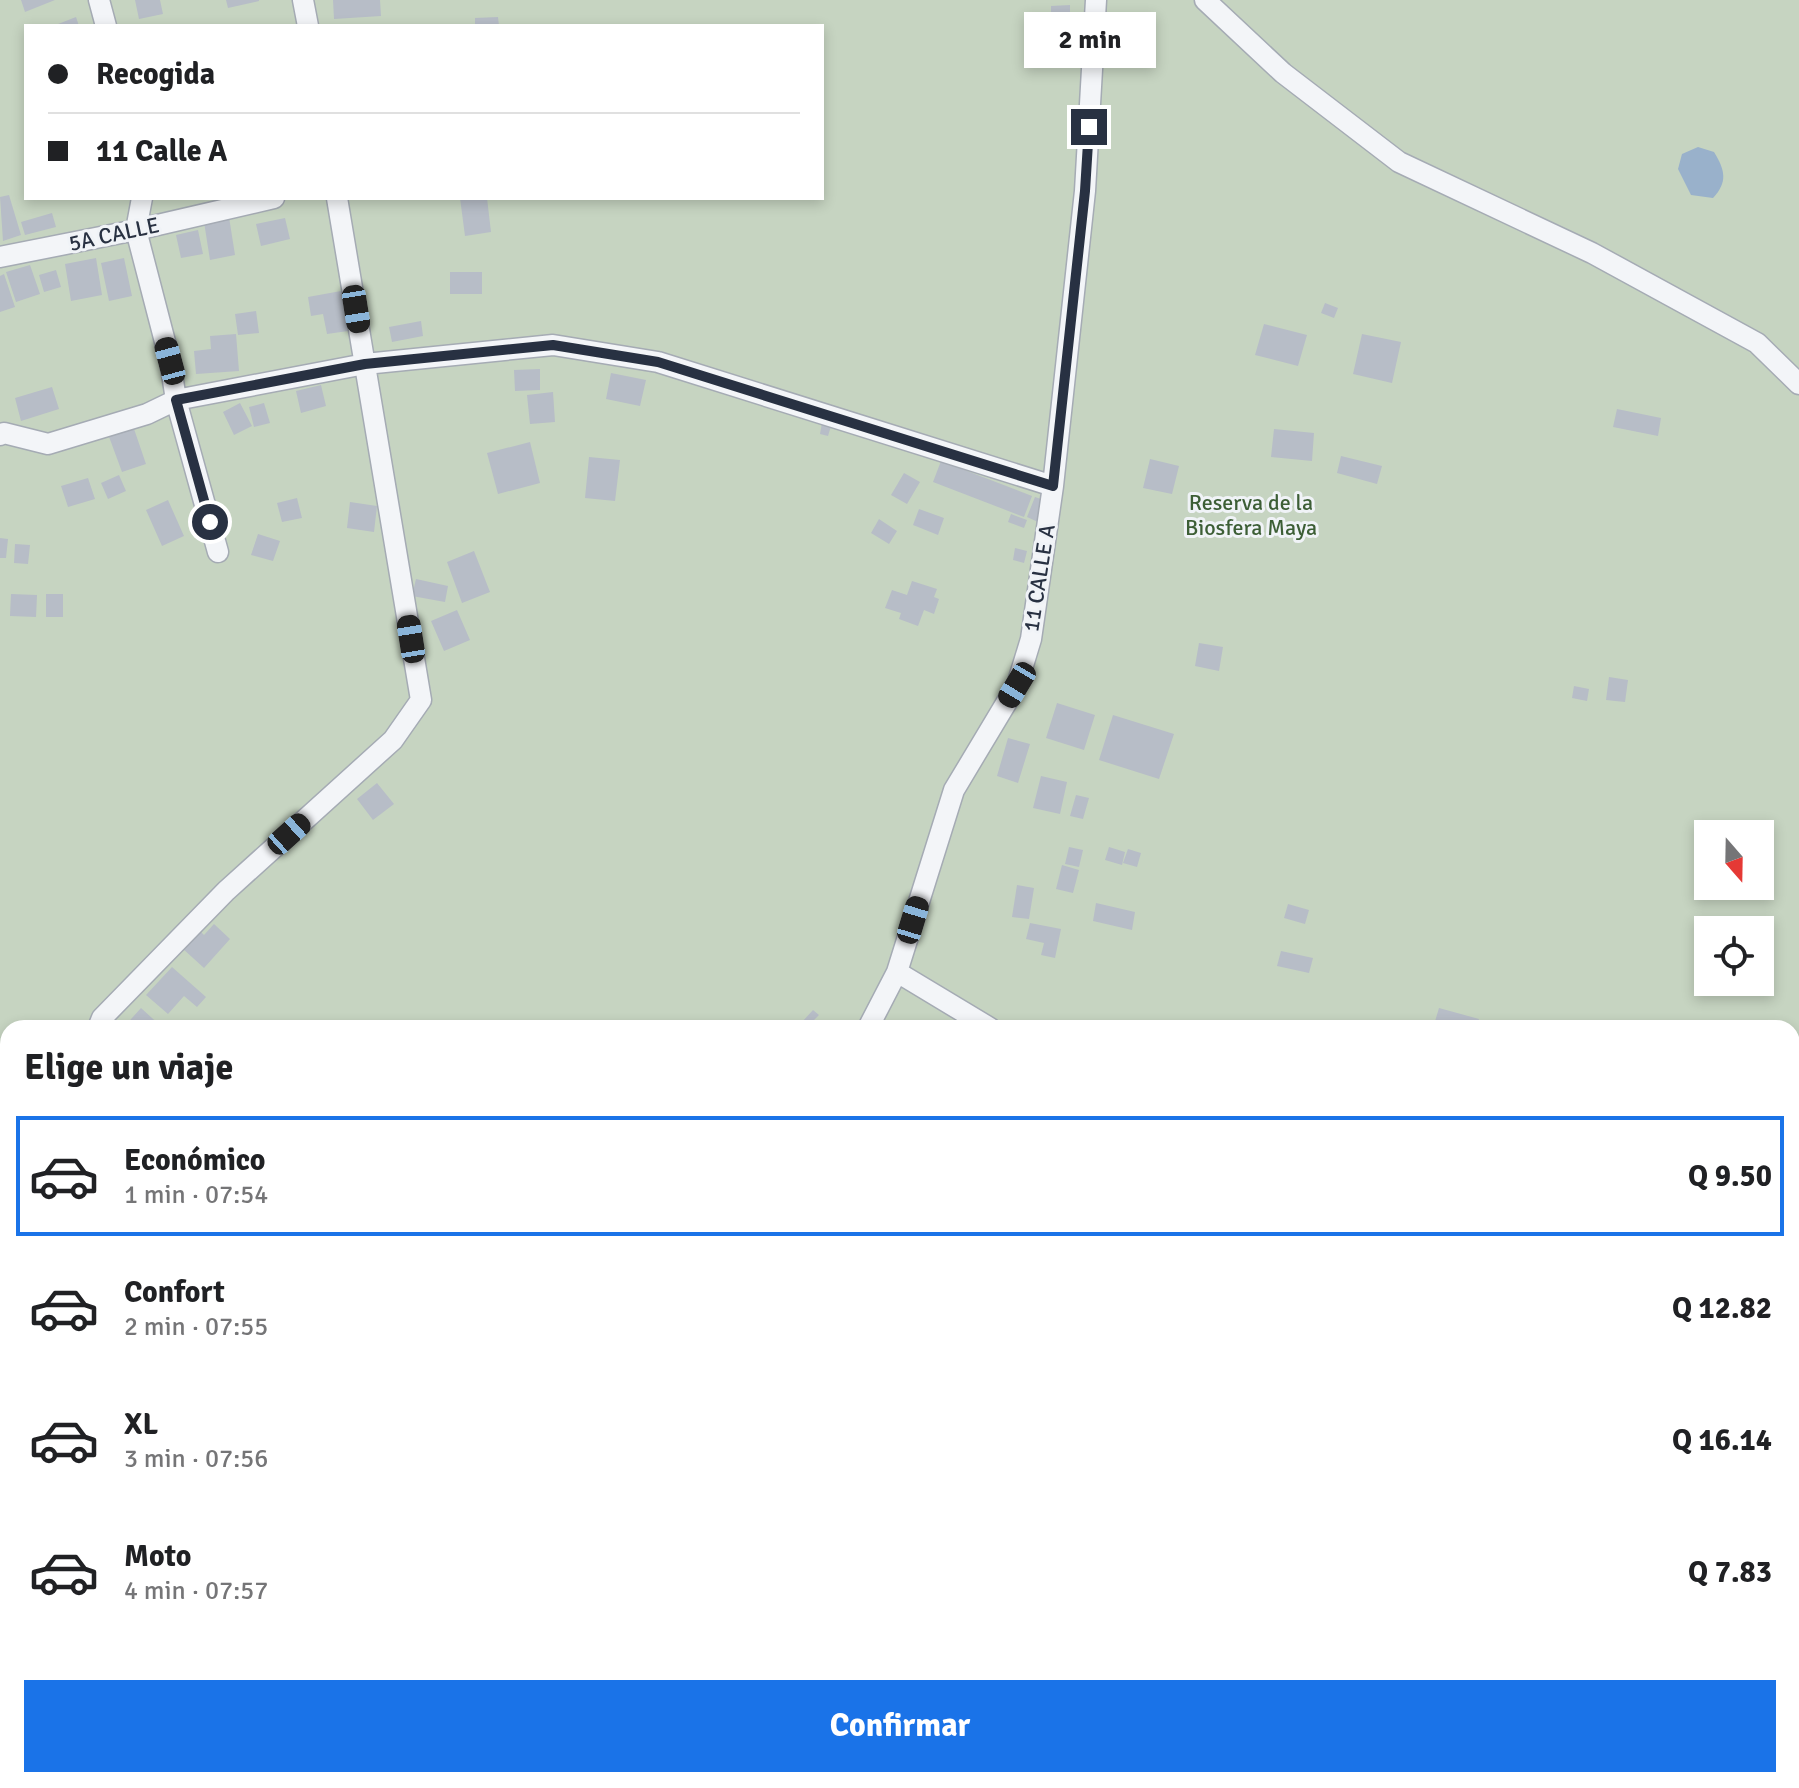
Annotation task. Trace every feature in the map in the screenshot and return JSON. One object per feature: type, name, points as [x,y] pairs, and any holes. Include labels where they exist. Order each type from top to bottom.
[{"type":"street","points":[[99,0],[105,24]]},
{"type":"street","points":[[303,0],[308,24]]},
{"type":"street","name":"11 CALLE A","points":[[872,1020],[897,972],[954,790],[1017,685],[1031,639],[1053,486],[1085,191],[1096,0]]},
{"type":"street","points":[[1205,0],[1283,73],[1399,162],[1592,253],[1743,335],[1757,343],[1799,384]]},
{"type":"street","points":[[142,200],[136,230],[170,361],[176,400],[218,552]]},
{"type":"street","name":"5A CALLE","points":[[0,257],[265,200]]},
{"type":"street","points":[[101,1020],[226,891],[393,740],[421,700],[337,200]]},
{"type":"street","points":[[1,431],[48,444],[147,414],[176,400],[365,364],[553,345],[658,362],[1053,486]]},
{"type":"street","points":[[897,972],[977,1020]]},
{"type":"green space","name":"Reserva de la Biosfera Maya","points":[[0,0],[1799,0],[1799,1020],[0,1020]]},
{"type":"water","points":[[1698,147],[1714,152],[1721,165],[1723,181],[1713,198],[1691,195],[1678,169],[1682,154]]},
{"type":"building","points":[[21,0],[55,0],[25,12]]},
{"type":"building","points":[[135,0],[160,0],[163,14],[139,19]]},
{"type":"building","points":[[226,0],[259,0],[259,1],[228,8]]},
{"type":"building","points":[[333,0],[380,0],[381,16],[334,19]]},
{"type":"building","points":[[1070,5],[1070,25],[1051,25],[1051,6]]},
{"type":"building","points":[[76,17],[78,24],[58,24]]},
{"type":"building","points":[[498,17],[499,24],[475,24],[475,18]]},
{"type":"building","points":[[9,195],[21,235],[3,241],[0,197]]},
{"type":"building","points":[[460,200],[487,200],[491,232],[465,236]]},
{"type":"building","points":[[52,213],[56,227],[25,235],[21,222]]},
{"type":"building","points":[[229,217],[235,255],[210,260],[204,222]]},
{"type":"building","points":[[285,218],[290,239],[261,246],[256,224]]},
{"type":"building","points":[[198,230],[203,254],[181,258],[176,235]]},
{"type":"building","points":[[96,258],[102,295],[71,301],[65,264]]},
{"type":"building","points":[[124,258],[132,296],[109,301],[101,263]]},
{"type":"building","points":[[30,265],[40,294],[16,302],[6,272]]},
{"type":"building","points":[[56,270],[61,287],[44,292],[39,275]]},
{"type":"building","points":[[450,272],[482,272],[482,294],[450,294]]},
{"type":"building","points":[[4,274],[15,307],[0,312],[0,276]]},
{"type":"building","points":[[341,291],[348,331],[327,334],[323,314],[311,316],[308,297]]},
{"type":"building","points":[[1325,303],[1338,308],[1334,318],[1321,313]]},
{"type":"building","points":[[256,311],[259,333],[238,335],[235,314]]},
{"type":"building","points":[[421,321],[423,336],[392,342],[389,327]]},
{"type":"building","points":[[1264,324],[1307,335],[1298,366],[1255,355]]},
{"type":"building","points":[[236,334],[239,371],[196,374],[194,351],[211,349],[210,336]]},
{"type":"building","points":[[1362,334],[1401,342],[1392,383],[1353,374]]},
{"type":"building","points":[[540,369],[540,390],[515,391],[514,370]]},
{"type":"building","points":[[611,373],[646,380],[640,406],[606,399]]},
{"type":"building","points":[[321,385],[326,406],[301,413],[296,391]]},
{"type":"building","points":[[52,387],[59,409],[21,421],[15,398]]},
{"type":"building","points":[[553,392],[555,422],[530,424],[527,395]]},
{"type":"building","points":[[240,403],[252,426],[234,435],[223,412]]},
{"type":"building","points":[[264,403],[270,423],[254,427],[249,407]]},
{"type":"building","points":[[1617,409],[1661,418],[1658,436],[1613,427]]},
{"type":"building","points":[[822,423],[831,426],[828,436],[820,434]]},
{"type":"building","points":[[133,426],[146,464],[122,472],[108,434]]},
{"type":"building","points":[[1274,429],[1314,433],[1312,461],[1271,457]]},
{"type":"building","points":[[530,442],[540,483],[498,494],[487,453]]},
{"type":"building","points":[[1341,456],[1382,466],[1377,484],[1337,473]]},
{"type":"building","points":[[589,457],[620,460],[615,501],[585,498]]},
{"type":"building","points":[[1150,459],[1179,466],[1172,494],[1143,488]]},
{"type":"building","points":[[941,461],[1032,496],[1024,517],[933,482]]},
{"type":"building","points":[[904,473],[920,482],[907,504],[891,495]]},
{"type":"building","points":[[119,475],[126,491],[108,499],[101,483]]},
{"type":"building","points":[[88,478],[95,499],[68,507],[61,486]]},
{"type":"building","points":[[1035,497],[1047,501],[1038,522],[1027,517]]},
{"type":"building","points":[[297,498],[302,518],[282,522],[277,503]]},
{"type":"building","points":[[168,500],[184,536],[162,546],[146,510]]},
{"type":"building","points":[[350,502],[377,506],[374,532],[347,528]]},
{"type":"building","points":[[919,509],[944,518],[938,535],[913,525]]},
{"type":"building","points":[[1011,514],[1027,520],[1024,528],[1008,522]]},
{"type":"building","points":[[879,519],[897,531],[889,544],[871,533]]},
{"type":"building","points":[[258,534],[280,541],[273,561],[251,555]]},
{"type":"building","points":[[0,538],[8,539],[6,558],[0,558]]},
{"type":"building","points":[[15,544],[30,545],[28,564],[14,563]]},
{"type":"building","points":[[1015,548],[1027,551],[1024,563],[1013,560]]},
{"type":"building","points":[[474,551],[490,592],[462,603],[447,562]]},
{"type":"building","points":[[416,579],[448,586],[445,602],[412,596]]},
{"type":"building","points":[[912,581],[937,589],[934,597],[939,599],[934,614],[924,610],[918,626],[899,619],[901,613],[885,608],[892,590],[907,595]]},
{"type":"building","points":[[11,594],[37,595],[36,617],[10,616]]},
{"type":"building","points":[[46,594],[63,594],[63,617],[46,617]]},
{"type":"building","points":[[457,610],[470,640],[444,651],[431,621]]},
{"type":"building","points":[[1199,643],[1223,647],[1219,671],[1195,666]]},
{"type":"building","points":[[1609,677],[1628,680],[1625,702],[1606,700]]},
{"type":"building","points":[[1574,686],[1589,689],[1587,701],[1572,698]]},
{"type":"building","points":[[1057,703],[1095,715],[1084,750],[1046,738]]},
{"type":"building","points":[[1113,715],[1174,734],[1159,779],[1099,760]]},
{"type":"building","points":[[1008,738],[1030,744],[1018,783],[997,776]]},
{"type":"building","points":[[1041,776],[1067,782],[1060,814],[1033,808]]},
{"type":"building","points":[[377,783],[394,804],[373,820],[357,799]]},
{"type":"building","points":[[1076,795],[1089,798],[1083,819],[1070,816]]},
{"type":"building","points":[[1069,847],[1083,850],[1079,867],[1065,864]]},
{"type":"building","points":[[1109,847],[1125,852],[1122,865],[1105,860]]},
{"type":"building","points":[[1128,849],[1141,853],[1137,867],[1123,863]]},
{"type":"building","points":[[1062,865],[1079,870],[1073,893],[1056,889]]},
{"type":"building","points":[[1017,885],[1034,888],[1029,919],[1012,917]]},
{"type":"building","points":[[1096,903],[1135,912],[1132,930],[1093,921]]},
{"type":"building","points":[[1288,904],[1309,910],[1305,924],[1284,918]]},
{"type":"building","points":[[1030,923],[1061,929],[1055,958],[1041,955],[1044,943],[1026,939]]},
{"type":"building","points":[[214,924],[230,939],[204,968],[182,948],[199,930],[204,935]]},
{"type":"building","points":[[1281,951],[1313,958],[1309,973],[1277,966]]},
{"type":"building","points":[[172,967],[206,997],[197,1007],[184,996],[168,1014],[146,995]]},
{"type":"building","points":[[141,1008],[154,1020],[130,1020]]},
{"type":"building","points":[[1439,1008],[1479,1019],[1479,1020],[1435,1020]]},
{"type":"building","points":[[813,1010],[819,1015],[814,1020],[804,1020]]},
{"type":"route","points":[[210,522],[176,400],[365,364],[553,345],[658,362],[1053,486],[1085,191],[1089,127]]}]
